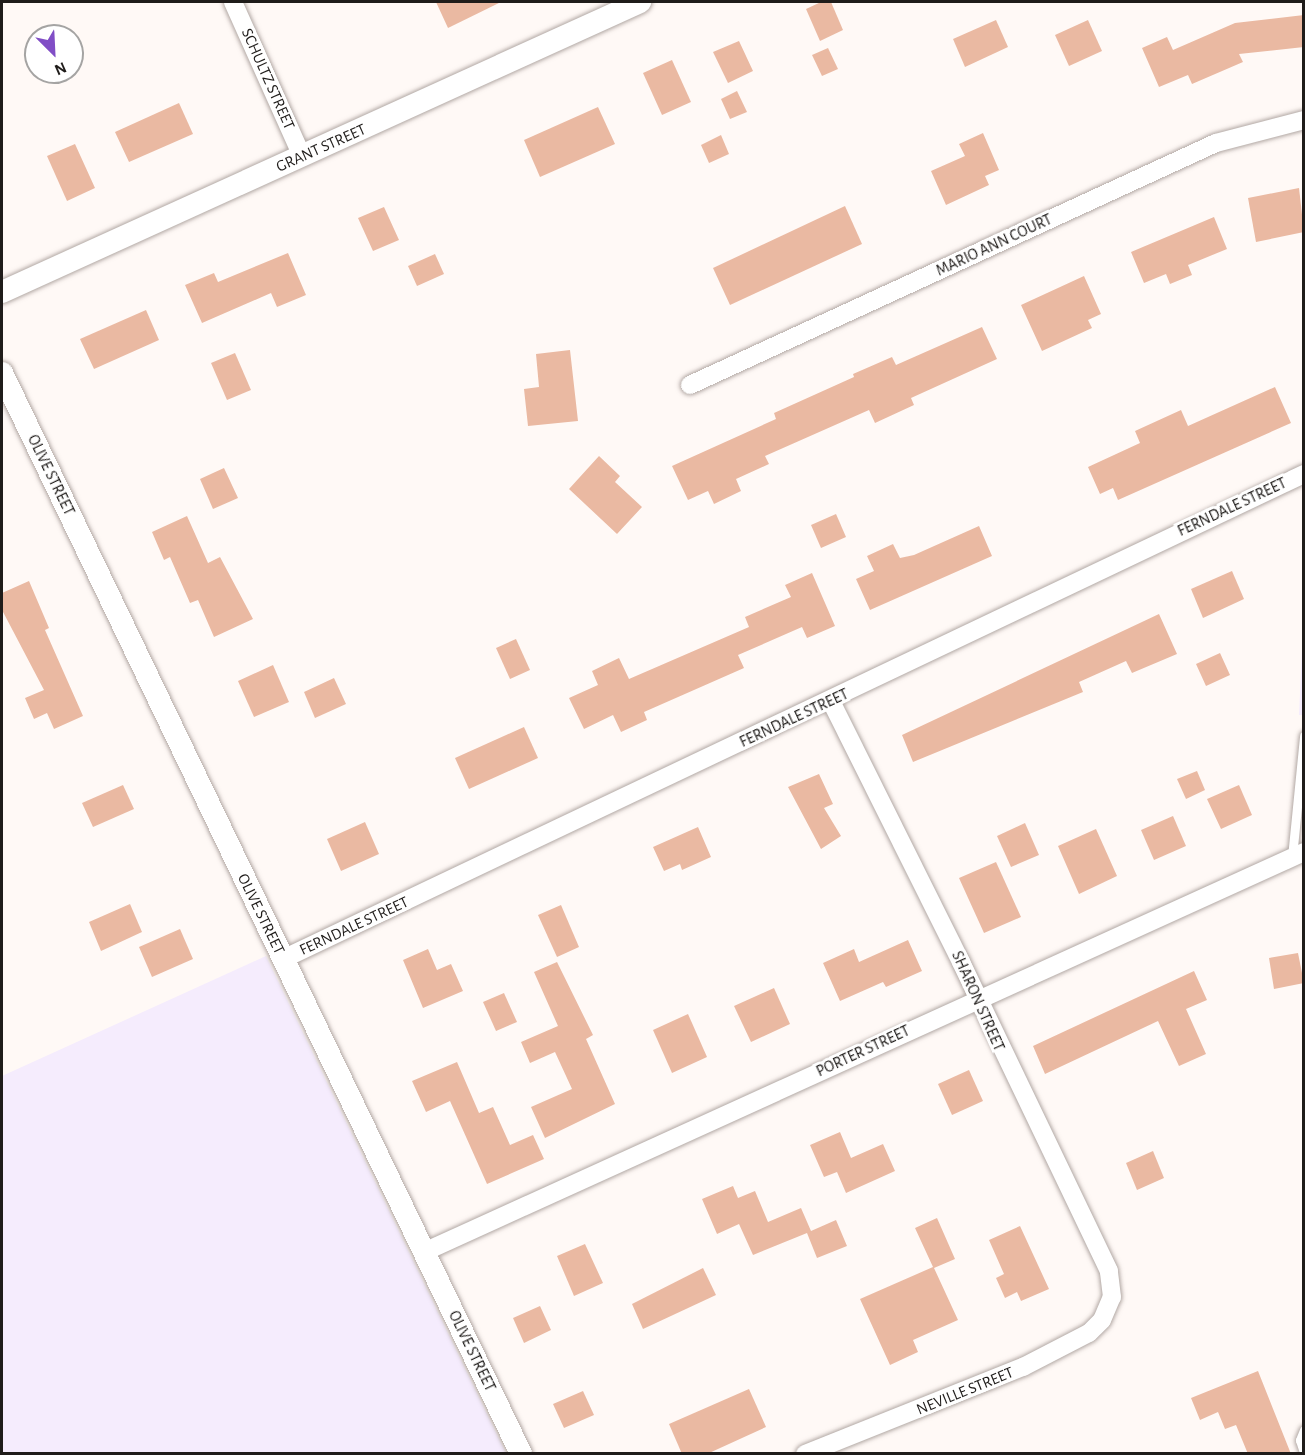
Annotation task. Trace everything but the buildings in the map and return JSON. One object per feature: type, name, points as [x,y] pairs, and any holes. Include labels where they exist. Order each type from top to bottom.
[{"type":"street","name":"SCHULTZ STREET","points":[[233,2],[302,156]]},
{"type":"street","name":"GRANT STREET","points":[[2,292],[302,156],[628,4]]},
{"type":"street","name":"MARIO ANN COURT","points":[[690,385],[1216,142],[1304,120]]},
{"type":"street","name":"OLIVE STREET","points":[[2,373],[521,1454]]},
{"type":"street","name":"FERNDALE STREET","points":[[283,959],[831,701],[1096,570],[1304,474]]},
{"type":"street","name":"SHARON STREET","points":[[831,701],[1109,1271],[1110,1304]]},
{"type":"street","name":"PORTER STREET","points":[[424,1252],[1298,854]]},
{"type":"street","name":"NEVILLE STREET","points":[[805,1454],[1023,1367],[1089,1333],[1102,1320],[1110,1304]]},
{"type":"lane","points":[[1298,854],[1304,736]]},
{"type":"lane","points":[[1304,1430],[1300,1440],[1304,1452]]},
{"type":"shaded area","points":[[1303,627],[1304,715],[1299,715]]},
{"type":"shaded area","points":[[266,956],[506,1453],[2,1453],[2,1076]]}]
